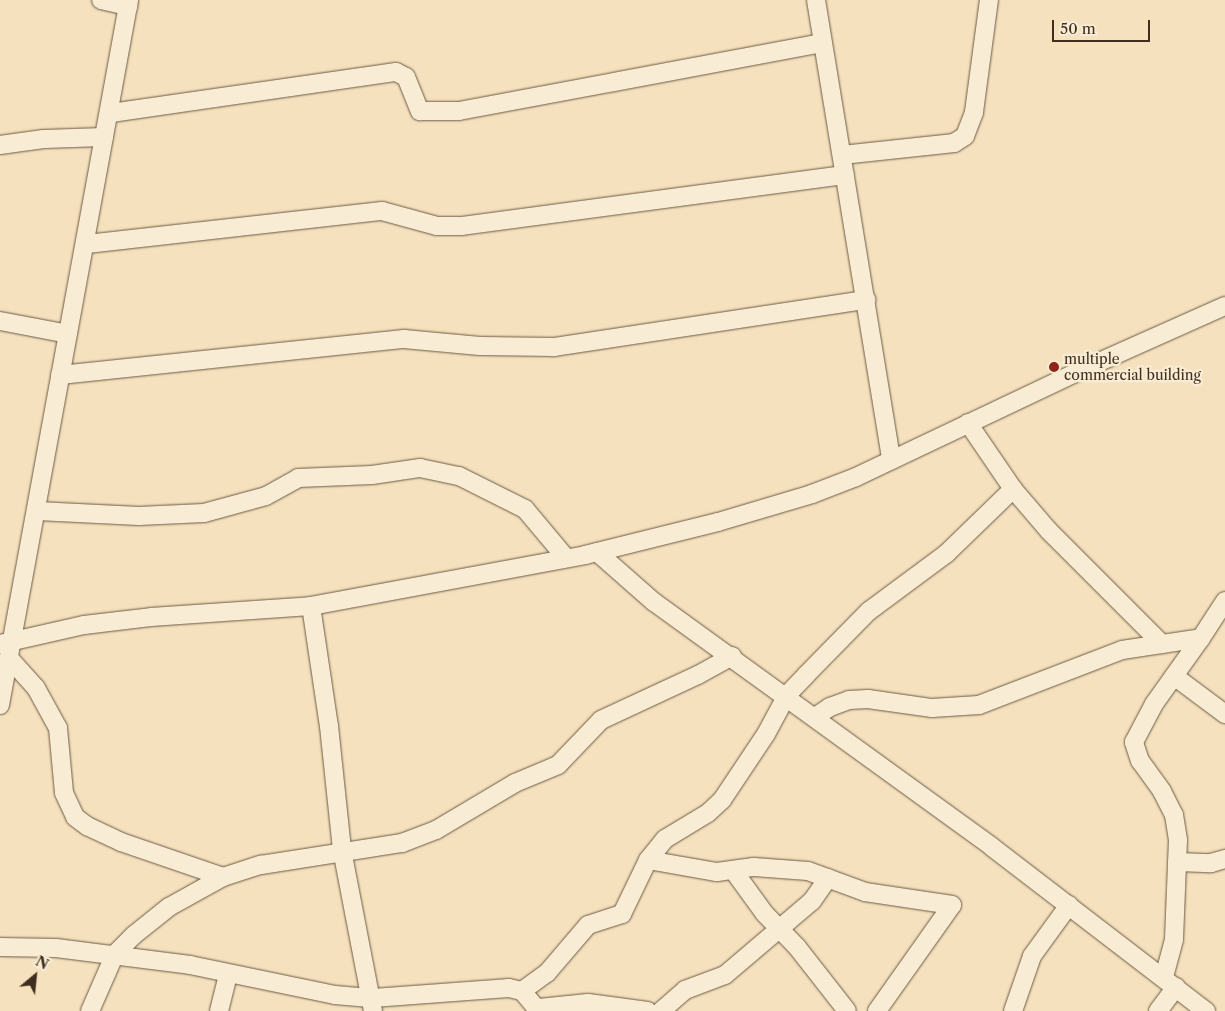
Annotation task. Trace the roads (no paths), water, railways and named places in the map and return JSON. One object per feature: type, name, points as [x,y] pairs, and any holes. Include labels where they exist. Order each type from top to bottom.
[{"type":"street","points":[[0,705],[7,649],[37,510],[60,375],[87,244],[104,137],[111,113],[129,3],[101,0]]},
{"type":"street","points":[[816,0],[891,460]]},
{"type":"street","points":[[842,155],[954,143],[965,136],[974,112],[989,0]]},
{"type":"street","points":[[111,113],[396,72],[406,77],[420,111],[459,111],[823,44]]},
{"type":"street","points":[[0,145],[44,138],[104,137]]},
{"type":"street","points":[[87,244],[382,211],[437,226],[462,226],[845,175]]},
{"type":"street","points":[[60,375],[404,339],[480,346],[554,347],[866,300]]},
{"type":"street","points":[[7,649],[84,625],[312,606],[597,552],[718,522],[812,494],[891,460],[1225,306]]},
{"type":"street","points":[[0,321],[68,334]]},
{"type":"street","points":[[968,423],[1013,489],[1049,532],[1162,644]]},
{"type":"street","points":[[37,510],[139,516],[204,513],[266,496],[298,478],[372,475],[420,468],[459,476],[526,509],[566,558]]},
{"type":"street","points":[[522,991],[547,973],[588,925],[622,914],[648,860],[665,839],[708,813],[722,800],[766,734],[787,695],[869,612],[947,553],[1013,489]]},
{"type":"street","points":[[597,552],[654,602],[787,695],[1069,905],[1206,1011]]},
{"type":"street","points":[[1158,1011],[1170,982],[1174,939],[1178,840],[1174,815],[1140,761],[1134,742],[1136,734],[1225,601]]},
{"type":"street","points":[[312,606],[330,726],[342,850],[373,1004]]},
{"type":"street","points":[[815,717],[830,706],[858,700],[932,708],[979,705],[1122,650],[1201,638]]},
{"type":"street","points":[[7,649],[36,688],[58,728],[64,793],[75,817],[87,826],[121,842],[223,877]]},
{"type":"street","points":[[90,1011],[115,954],[169,907],[223,877],[261,865],[342,850],[402,843],[436,830],[515,783],[558,765],[601,720],[698,675],[732,656]]},
{"type":"street","points":[[1174,676],[1225,714]]},
{"type":"street","points":[[1177,862],[1211,863],[1225,859]]},
{"type":"street","points":[[648,860],[685,869],[717,872],[783,869],[808,871],[865,892],[952,905],[877,1011]]},
{"type":"street","points":[[733,870],[847,1011]]},
{"type":"street","points":[[661,1011],[685,990],[725,975],[778,927],[812,901],[828,878]]},
{"type":"street","points":[[1013,1011],[1032,956],[1069,905]]},
{"type":"street","points":[[0,947],[56,948],[190,965],[373,1004],[500,988],[522,991],[539,1010],[588,1004],[647,1011]]},
{"type":"street","points":[[220,1011],[228,974]]},
{"type":"place","name":"multiple commercial building","points":[[1054,367]]}]
